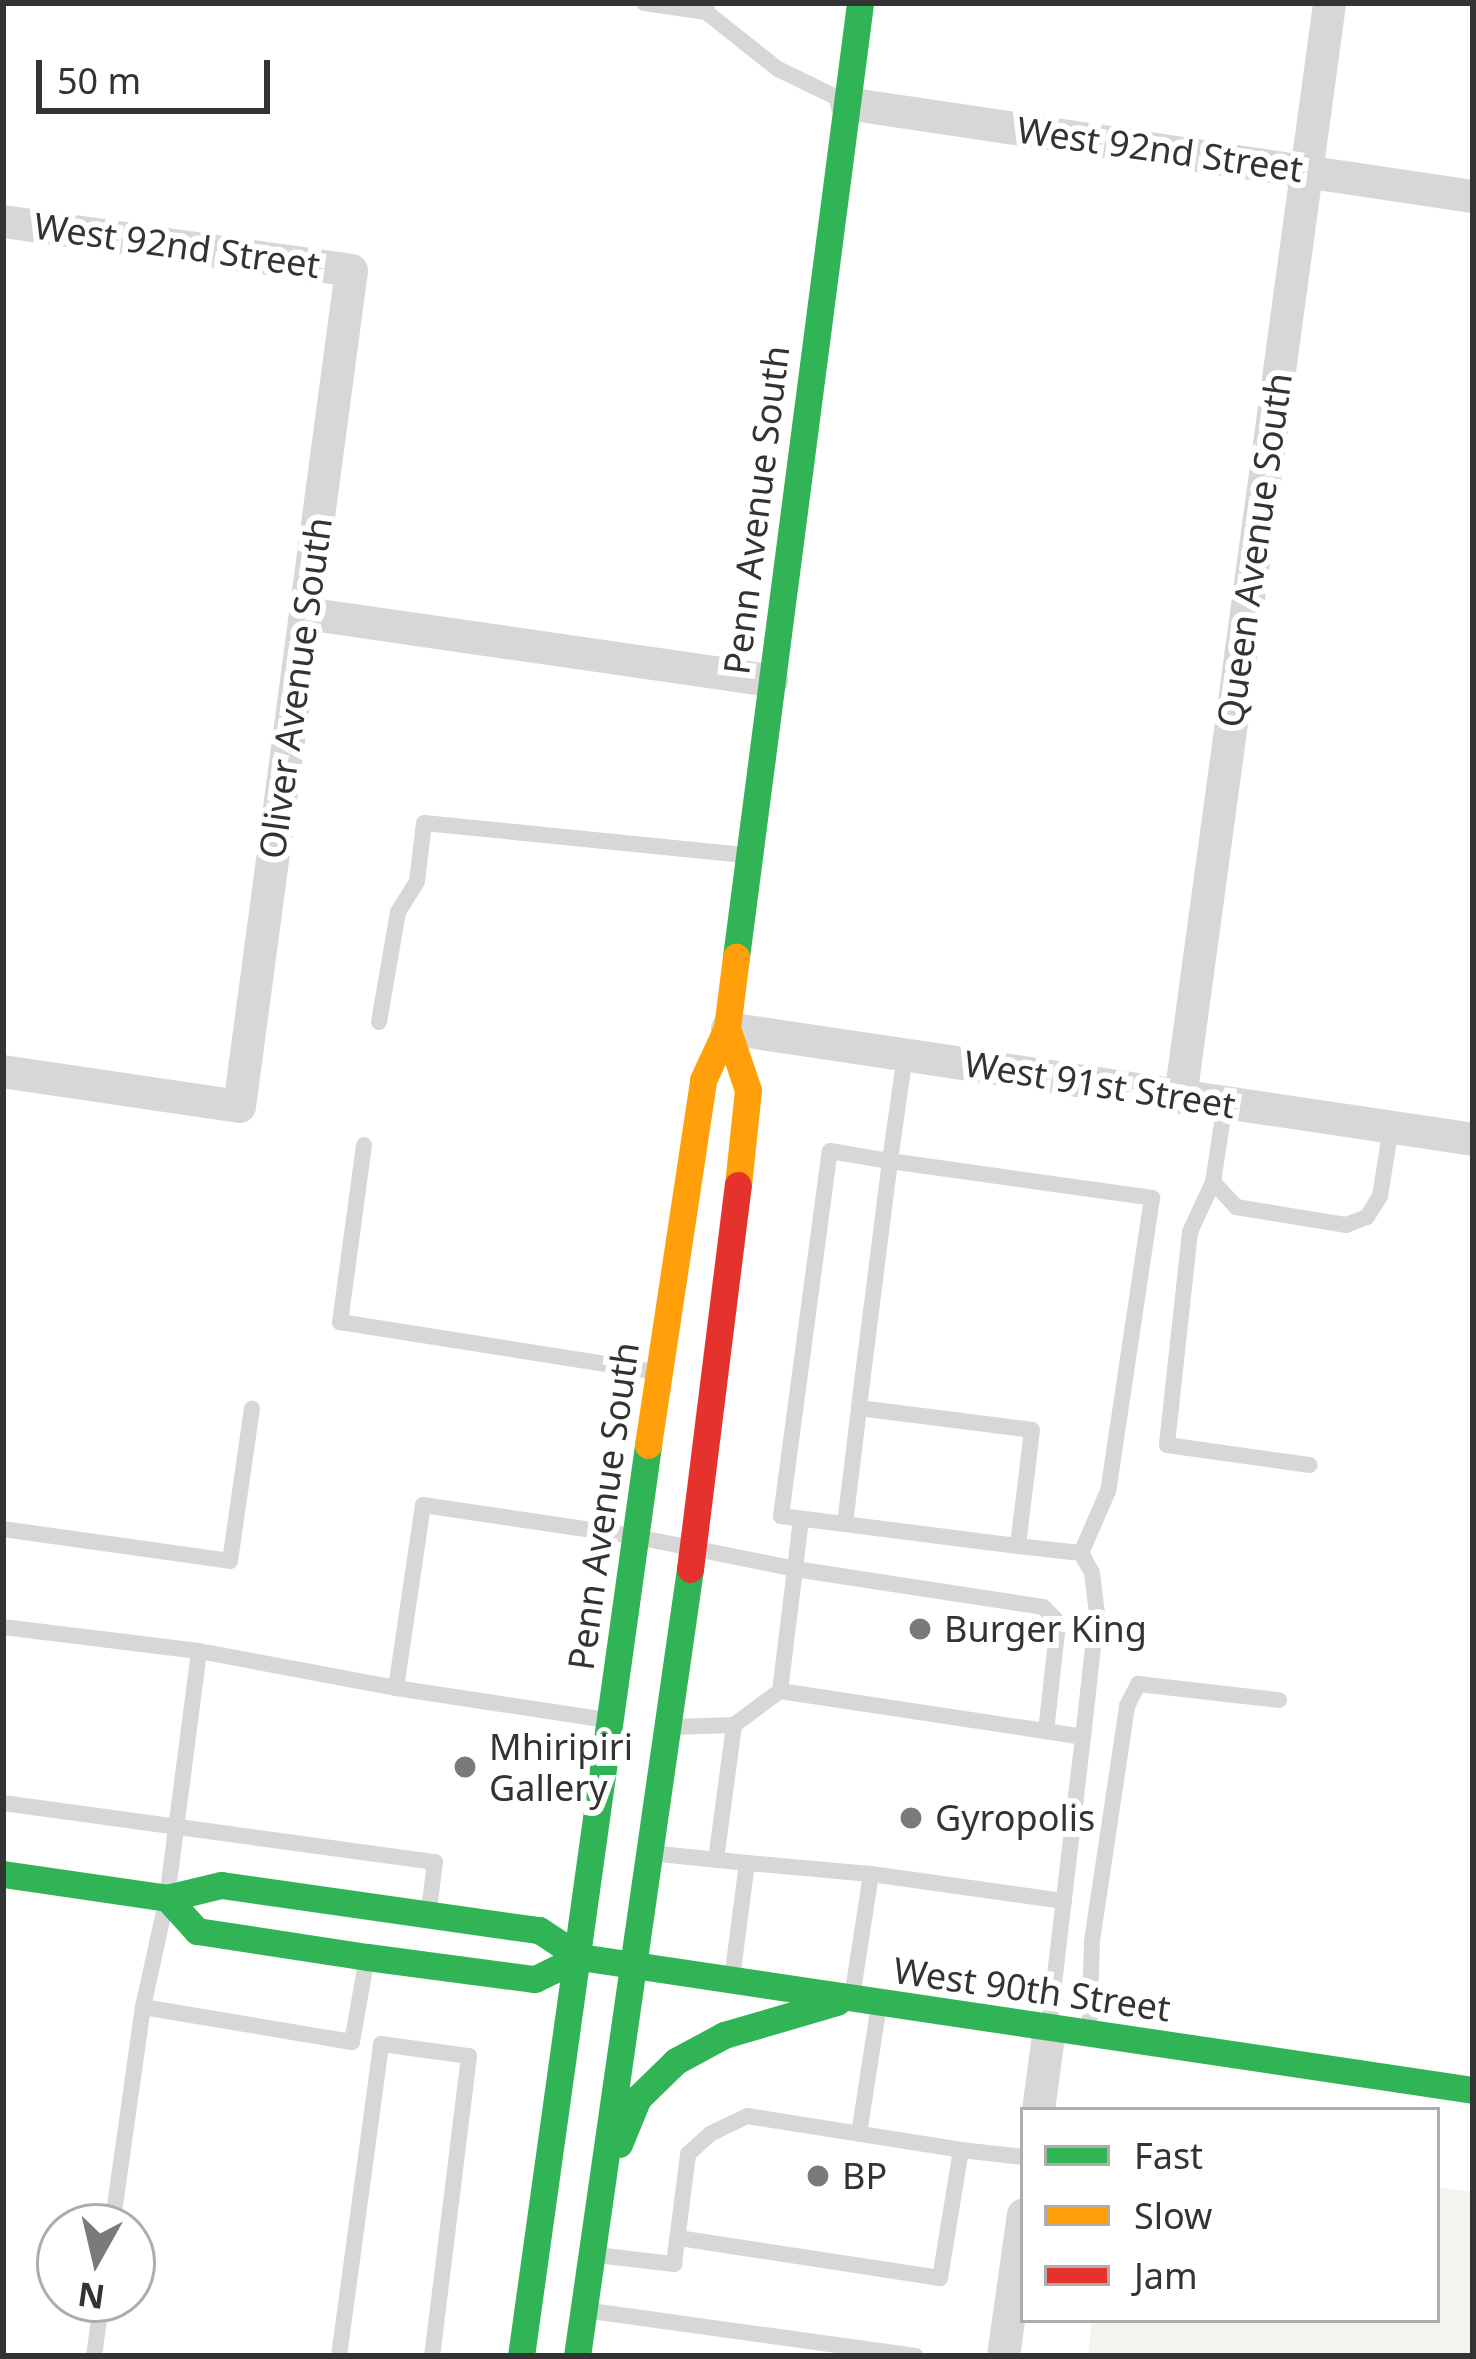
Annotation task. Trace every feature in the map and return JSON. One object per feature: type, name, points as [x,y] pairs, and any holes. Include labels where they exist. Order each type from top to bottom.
[{"type":"main road","name":"Penn Avenue South","points":[[521,2356],[580,1957],[632,1536],[703,1080],[727,1028],[860,3]]},
{"type":"main road","name":"Penn Avenue South","points":[[577,2356],[596,2200],[695,1551],[748,1090],[727,1028]]},
{"type":"main road","name":"West 90th Street","points":[[3,1874],[167,1898],[221,1886],[539,1930],[580,1957],[1473,2090]]},
{"type":"main road","name":"West 90th Street","points":[[167,1898],[197,1931],[367,1957],[536,1979],[580,1957]]},
{"type":"main road","points":[[596,2200],[638,2098],[676,2061],[724,2035],[866,2000]]},
{"type":"street","name":"Queen Avenue South","points":[[1180,1096],[1329,3]]},
{"type":"street","name":"West 92nd Street","points":[[846,103],[1473,196]]},
{"type":"street","name":"West 92nd Street","points":[[3,221],[351,270]]},
{"type":"street","name":"Oliver Avenue South","points":[[3,1071],[239,1106],[351,270]]},
{"type":"street","points":[[305,613],[770,680]]},
{"type":"street","name":"West 91st Street","points":[[727,1028],[1473,1139]]},
{"type":"street","points":[[1038,2107],[1049,2028]]},
{"type":"street","points":[[1003,2356],[1020,2235]]},
{"type":"lane","points":[[644,3],[707,8],[778,69],[846,103]]},
{"type":"lane","points":[[379,1022],[398,912],[417,881],[424,823],[747,855]]},
{"type":"lane","points":[[845,1524],[905,1055]]},
{"type":"lane","points":[[1225,1103],[1214,1182],[1190,1232],[1167,1444],[1310,1465]]},
{"type":"lane","points":[[1214,1182],[1236,1207],[1346,1225],[1367,1217],[1380,1196],[1391,1127]]},
{"type":"lane","points":[[364,1145],[340,1322],[658,1372]]},
{"type":"lane","points":[[830,1151],[1152,1198],[1108,1491],[1081,1553],[781,1516],[830,1151]]},
{"type":"lane","points":[[859,1408],[1032,1430],[1018,1546]]},
{"type":"lane","points":[[3,1529],[230,1561],[252,1409]]},
{"type":"lane","points":[[396,1688],[423,1505],[1042,1606],[1055,1619],[1057,1631],[1046,1731]]},
{"type":"lane","points":[[780,1691],[801,1519]]},
{"type":"lane","points":[[1049,2028],[1097,1611],[1092,1573],[1081,1553]]},
{"type":"lane","points":[[3,1627],[199,1651],[396,1688],[610,1720]]},
{"type":"lane","points":[[115,2203],[142,2007],[167,1898],[199,1651]]},
{"type":"lane","points":[[1089,2034],[1092,1941],[1127,1706],[1138,1684],[1280,1700]]},
{"type":"lane","points":[[668,1727],[734,1725],[780,1691],[1083,1737]]},
{"type":"lane","points":[[716,1860],[734,1725]]},
{"type":"lane","points":[[3,1803],[177,1823],[435,1862],[428,1916]]},
{"type":"lane","points":[[650,1853],[871,1874],[1064,1901]]},
{"type":"lane","points":[[731,1980],[747,1863]]},
{"type":"lane","points":[[859,2134],[871,1874]]},
{"type":"lane","points":[[352,2042],[367,1957]]},
{"type":"lane","points":[[142,2007],[469,2056],[432,2356]]},
{"type":"lane","points":[[339,2356],[381,2044]]},
{"type":"lane","points":[[590,2254],[674,2264],[688,2155],[710,2134],[747,2116],[1020,2157]]},
{"type":"lane","points":[[678,2238],[940,2278],[961,2150]]},
{"type":"lane","points":[[584,2310],[916,2356]]},
{"type":"lane","points":[[94,2356],[99,2323]]},
{"type":"lane","points":[[758,2356],[761,2334]]},
{"type":"shaded area","points":[[1440,2187],[1473,2192],[1473,2356],[1088,2356],[1092,2323],[1440,2323]]},
{"type":"traffic: fast","points":[[736,957],[860,3]]},
{"type":"traffic: fast","points":[[521,2356],[648,1445]]},
{"type":"traffic: fast","points":[[577,2356],[690,1569]]},
{"type":"traffic: fast","points":[[3,1874],[167,1898],[221,1885],[539,1930],[580,1957],[1473,2090]]},
{"type":"traffic: fast","points":[[167,1898],[197,1931],[367,1957],[535,1979],[580,1957]]},
{"type":"traffic: fast","points":[[619,2144],[638,2098],[676,2061],[724,2035],[837,2002]]},
{"type":"traffic: slow","points":[[648,1445],[703,1080],[727,1028],[736,957]]},
{"type":"traffic: slow","points":[[727,1028],[748,1090],[738,1185]]},
{"type":"traffic: jam","points":[[690,1569],[738,1185]]},
{"type":"place","name":"Burger King","points":[[920,1629]]},
{"type":"place","name":"Mhiripiri Gallery","points":[[465,1767]]},
{"type":"place","name":"Gyropolis","points":[[911,1818]]},
{"type":"place","name":"BP","points":[[818,2176]]}]
